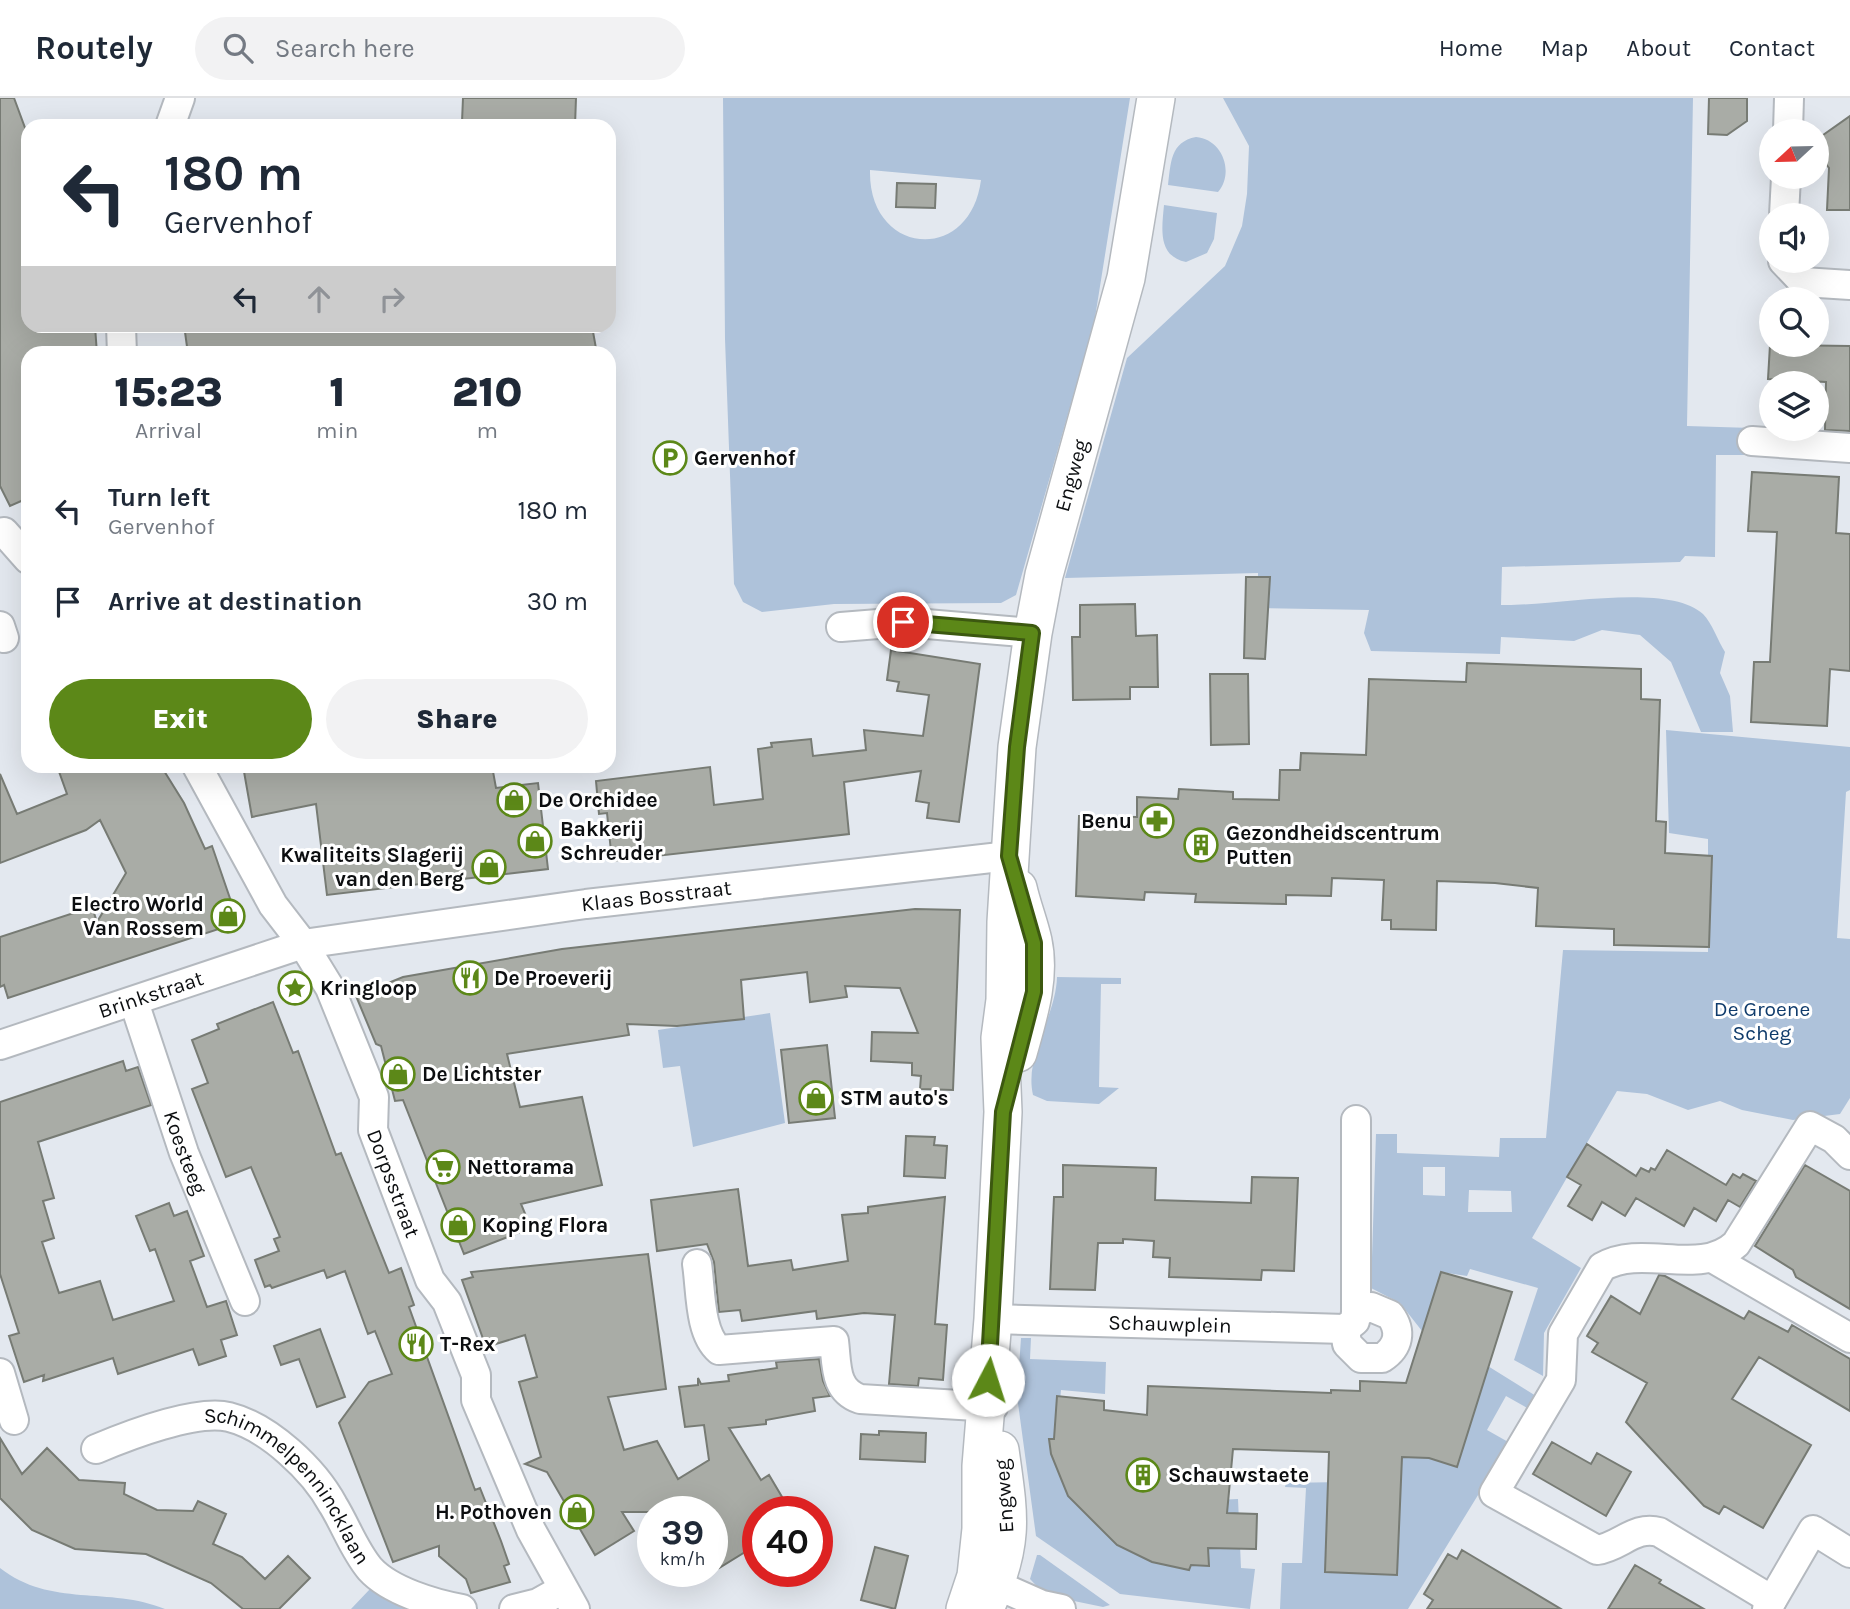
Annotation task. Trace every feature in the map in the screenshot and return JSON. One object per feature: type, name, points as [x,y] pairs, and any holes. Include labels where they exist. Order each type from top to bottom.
[{"type":"street","points":[[172,119],[180,98]]},
{"type":"street","name":"Engweg","points":[[980,1595],[1003,1112],[1000,1038],[1005,1000],[1009,856],[1017,747],[1032,633],[1059,518],[1126,278],[1156,98]]},
{"type":"street","points":[[1788,119],[1789,98]]},
{"type":"street","points":[[1794,273],[1803,282],[1850,285]]},
{"type":"street","points":[[1752,441],[1850,448]]},
{"type":"street","points":[[2,533],[21,552]]},
{"type":"street","points":[[841,627],[903,622],[1032,633]]},
{"type":"street","name":"Dorpsstraat","points":[[201,773],[273,905],[303,944],[330,988],[374,1097],[373,1130],[430,1280],[447,1302],[476,1375],[475,1400],[531,1530],[569,1599]]},
{"type":"street","name":"Klaas Bosstraat","points":[[303,944],[586,904],[1009,856]]},
{"type":"street","name":"Brinkstraat","points":[[0,1045],[303,944]]},
{"type":"street","name":"Koesteeg","points":[[134,1002],[184,1153],[245,1301]]},
{"type":"street","name":"Schauwplein","points":[[993,1319],[1350,1321],[1356,1120]]},
{"type":"street","points":[[1714,1259],[1736,1244],[1810,1126],[1835,1139],[1850,1155]]},
{"type":"street","points":[[1850,1338],[1714,1259],[1626,1258],[1602,1267],[1563,1334],[1561,1380],[1494,1493],[1597,1550],[1609,1549],[1637,1532],[1648,1529],[1659,1532],[1770,1605],[1813,1530],[1850,1553]]},
{"type":"street","points":[[697,1264],[707,1332],[711,1343],[719,1350],[834,1341],[840,1385],[848,1395],[860,1399],[989,1397]]},
{"type":"street","points":[[0,1373],[14,1420]]},
{"type":"street","name":"Schimmelpennincklaan","points":[[96,1449],[147,1429],[188,1420],[228,1417],[259,1431],[310,1474],[332,1503],[371,1571],[390,1585],[462,1609]]},
{"type":"street","points":[[980,1595],[1061,1609]]},
{"type":"street","points":[[530,1607],[569,1599]]},
{"type":"green space","points":[[723,98],[1130,98],[1094,324],[1016,595],[1001,603],[834,604],[762,612],[743,602],[734,584],[725,339]],"holes":[[[870,170],[981,180],[973,208],[959,226],[941,237],[921,239],[901,233],[885,220],[874,199]]]},
{"type":"green space","points":[[1223,98],[1693,98],[1687,426],[1752,428],[1752,455],[1716,455],[1715,557],[1685,556],[1680,562],[1502,567],[1501,605],[1636,597],[1686,604],[1703,614],[1725,652],[1720,673],[1730,696],[1733,732],[1701,732],[1671,662],[1640,635],[1602,630],[1574,641],[1501,637],[1500,654],[1371,651],[1364,633],[1369,610],[1258,608],[1258,573],[1065,578],[1127,358],[1225,266],[1242,226],[1247,194],[1249,146]]},
{"type":"green space","points":[[1196,137],[1213,144],[1223,158],[1225,175],[1218,192],[1168,185],[1173,155],[1181,144]]},
{"type":"green space","points":[[1164,205],[1217,213],[1214,239],[1207,253],[1186,262],[1170,254],[1163,240]]},
{"type":"green space","name":"De Groene Scheg","points":[[1666,730],[1850,747],[1850,790],[1846,792],[1837,938],[1850,939],[1850,1098],[1840,1114],[1793,1120],[1742,1110],[1720,1101],[1688,1110],[1647,1094],[1617,1091],[1532,1238],[1581,1268],[1544,1333],[1543,1376],[1514,1360],[1538,1288],[1470,1269],[1467,1276],[1441,1272],[1422,1331],[1400,1303],[1371,1288],[1376,1134],[1397,1134],[1397,1153],[1499,1157],[1500,1138],[1546,1138],[1563,950],[1708,952],[1708,839],[1669,833]],"holes":[[[1423,1167],[1445,1167],[1445,1196],[1423,1195]],[[1469,1190],[1511,1191],[1512,1212],[1468,1212]]]},
{"type":"green space","points":[[1057,977],[1121,978],[1121,984],[1101,984],[1099,1087],[1119,1088],[1099,1104],[1047,1101],[1033,1095],[1033,1065],[1052,1007]]},
{"type":"green space","points":[[770,1013],[785,1123],[693,1147],[680,1066],[663,1068],[658,1030]]},
{"type":"green space","points":[[1021,1338],[1031,1338],[1030,1359],[1106,1362],[1105,1394],[1061,1390],[1060,1401],[1217,1500],[1238,1499],[1241,1568],[1255,1569],[1250,1609],[1120,1594],[1036,1536],[1017,1396]]},
{"type":"green space","points":[[1483,1363],[1536,1396],[1529,1409],[1506,1396],[1487,1430],[1510,1443],[1408,1609],[1280,1609],[1282,1563],[1302,1563],[1306,1488],[1285,1487],[1286,1483],[1398,1481],[1397,1452]]},
{"type":"green space","points":[[1037,1555],[1110,1605],[1103,1607],[1045,1595],[1030,1579]]},
{"type":"green space","points":[[0,1568],[39,1588],[144,1602],[165,1609],[0,1609]]},
{"type":"green space","points":[[370,1589],[416,1609],[351,1609]]},
{"type":"building","points":[[0,98],[14,98],[22,119],[21,333],[96,333],[96,346],[21,346],[21,501],[10,506],[0,486]]},
{"type":"building","points":[[463,98],[576,98],[575,119],[462,119]]},
{"type":"building","points":[[1709,98],[1747,98],[1747,121],[1727,135],[1708,134]]},
{"type":"building","points":[[1850,116],[1850,210],[1829,210],[1829,131]]},
{"type":"building","points":[[897,183],[936,184],[935,208],[896,207]]},
{"type":"building","points":[[185,333],[593,333],[596,346],[187,346]]},
{"type":"building","points":[[1829,346],[1850,346],[1850,431],[1829,430],[1829,371],[1768,371],[1769,357],[1829,357]]},
{"type":"building","points":[[1752,472],[1839,477],[1836,533],[1850,534],[1850,671],[1830,669],[1827,726],[1751,722],[1754,662],[1770,662],[1777,532],[1748,531]]},
{"type":"building","points":[[1246,577],[1270,577],[1265,659],[1244,658]]},
{"type":"building","points":[[1135,604],[1136,636],[1157,635],[1158,687],[1130,687],[1130,699],[1073,700],[1072,637],[1080,637],[1080,605]]},
{"type":"building","points":[[891,650],[980,664],[959,822],[927,818],[929,803],[916,801],[921,771],[844,782],[849,834],[612,861],[607,813],[599,814],[596,781],[710,767],[714,805],[763,799],[758,749],[772,747],[771,743],[811,739],[813,756],[866,750],[864,730],[923,736],[929,695],[897,691],[899,682],[887,680]]},
{"type":"building","points":[[1467,663],[1641,669],[1641,699],[1660,700],[1656,821],[1666,822],[1665,853],[1712,856],[1709,947],[1614,945],[1614,929],[1536,926],[1538,888],[1495,883],[1437,881],[1436,930],[1391,929],[1391,920],[1382,920],[1384,880],[1332,878],[1331,896],[1286,895],[1286,904],[1195,902],[1196,894],[1145,892],[1144,900],[1076,896],[1079,816],[1137,817],[1137,797],[1178,799],[1179,789],[1233,792],[1233,799],[1279,800],[1280,770],[1300,770],[1301,753],[1366,755],[1369,679],[1466,682]]},
{"type":"building","points":[[1210,674],[1248,674],[1249,744],[1211,745]]},
{"type":"building","points":[[60,773],[165,773],[184,803],[205,849],[212,846],[235,913],[228,926],[8,998],[4,985],[0,987],[0,937],[92,907],[97,922],[126,873],[100,820],[86,830],[0,863],[0,774],[17,814],[67,794]]},
{"type":"building","points":[[244,773],[493,773],[496,788],[538,783],[548,869],[327,895],[316,804],[252,817]]},
{"type":"building","points":[[915,909],[960,910],[953,1090],[920,1089],[921,1076],[912,1075],[912,1063],[871,1061],[872,1032],[918,1033],[900,988],[845,986],[847,997],[810,1002],[807,972],[741,980],[744,1019],[677,1026],[627,1024],[629,1035],[507,1054],[520,1107],[582,1097],[602,1185],[521,1204],[531,1228],[464,1254],[403,1100],[395,1101],[381,1046],[376,1044],[356,996],[403,977],[562,949]]},
{"type":"building","points":[[273,1002],[293,1053],[298,1051],[336,1155],[341,1153],[389,1273],[401,1268],[414,1305],[409,1307],[475,1490],[480,1488],[501,1541],[509,1564],[504,1566],[510,1582],[471,1593],[466,1579],[439,1556],[439,1546],[393,1562],[339,1423],[369,1382],[392,1374],[375,1331],[368,1334],[345,1271],[327,1278],[324,1270],[272,1288],[270,1285],[265,1287],[255,1260],[279,1251],[274,1239],[280,1237],[251,1167],[226,1177],[192,1089],[208,1083],[192,1040],[219,1029],[217,1024]]},
{"type":"building","points":[[827,1045],[835,1118],[789,1123],[781,1050]]},
{"type":"building","points":[[123,1061],[126,1071],[138,1067],[151,1105],[38,1142],[54,1198],[43,1201],[54,1238],[42,1242],[59,1293],[100,1281],[113,1320],[174,1301],[155,1249],[150,1251],[136,1216],[169,1203],[174,1216],[187,1211],[204,1256],[190,1261],[207,1307],[226,1301],[237,1335],[221,1340],[226,1356],[199,1365],[193,1349],[118,1374],[113,1358],[43,1381],[44,1375],[24,1382],[9,1336],[19,1333],[0,1274],[0,1102]]},
{"type":"building","points":[[906,1136],[935,1137],[934,1145],[947,1146],[945,1178],[904,1176]]},
{"type":"building","points":[[1587,1144],[1636,1176],[1641,1168],[1649,1172],[1651,1168],[1655,1170],[1667,1150],[1726,1185],[1733,1174],[1740,1178],[1743,1174],[1756,1181],[1740,1207],[1728,1200],[1716,1221],[1694,1208],[1684,1226],[1636,1198],[1625,1216],[1602,1202],[1592,1220],[1568,1206],[1581,1185],[1567,1177]]},
{"type":"building","points":[[1063,1165],[1156,1168],[1155,1200],[1251,1203],[1252,1177],[1298,1178],[1294,1271],[1262,1270],[1261,1280],[1169,1277],[1170,1258],[1153,1257],[1154,1241],[1123,1239],[1123,1243],[1098,1243],[1095,1290],[1050,1289],[1054,1197],[1063,1197]]},
{"type":"building","points":[[1805,1165],[1850,1191],[1850,1309],[1796,1277],[1793,1270],[1755,1246]]},
{"type":"building","points":[[738,1189],[748,1266],[791,1260],[793,1270],[848,1261],[842,1215],[868,1213],[868,1207],[945,1197],[935,1324],[947,1325],[943,1380],[919,1378],[918,1386],[889,1384],[895,1315],[864,1313],[817,1319],[816,1311],[742,1321],[740,1310],[719,1312],[714,1262],[707,1244],[657,1251],[651,1200]]},
{"type":"building","points":[[648,1254],[666,1389],[608,1397],[624,1450],[657,1441],[678,1479],[709,1460],[704,1425],[685,1427],[679,1387],[698,1385],[698,1378],[701,1384],[729,1381],[728,1375],[777,1368],[776,1362],[819,1359],[823,1381],[830,1396],[813,1398],[815,1411],[766,1420],[766,1424],[729,1428],[761,1480],[769,1475],[781,1496],[742,1496],[742,1554],[728,1562],[728,1496],[637,1496],[637,1512],[622,1512],[634,1531],[595,1555],[547,1472],[525,1464],[541,1457],[519,1382],[537,1377],[525,1335],[486,1347],[462,1280],[473,1277],[471,1272]]},
{"type":"building","points":[[1441,1272],[1512,1292],[1457,1467],[1429,1458],[1402,1457],[1397,1575],[1325,1572],[1329,1452],[1233,1449],[1227,1513],[1257,1514],[1256,1549],[1208,1548],[1209,1566],[1191,1565],[1189,1570],[1152,1562],[1117,1545],[1068,1496],[1051,1454],[1049,1439],[1054,1439],[1057,1396],[1104,1401],[1104,1410],[1147,1415],[1148,1386],[1331,1393],[1331,1390],[1360,1391],[1360,1381],[1406,1383]]},
{"type":"building","points":[[1659,1275],[1744,1319],[1749,1311],[1788,1332],[1792,1325],[1850,1359],[1850,1411],[1759,1357],[1732,1399],[1811,1445],[1763,1528],[1724,1506],[1719,1514],[1704,1506],[1626,1422],[1647,1383],[1592,1352],[1598,1343],[1587,1336],[1611,1296],[1640,1314]]},
{"type":"building","points":[[320,1329],[345,1397],[317,1407],[299,1359],[281,1365],[274,1346]]},
{"type":"building","points":[[879,1431],[926,1433],[925,1462],[860,1459],[861,1434],[879,1435]]},
{"type":"building","points":[[0,1438],[22,1474],[47,1448],[79,1480],[125,1483],[124,1494],[157,1510],[193,1511],[198,1501],[226,1514],[213,1544],[242,1557],[265,1579],[288,1556],[310,1578],[279,1609],[243,1609],[211,1583],[146,1554],[75,1549],[32,1530],[0,1498]]},
{"type":"building","points":[[1552,1442],[1591,1464],[1597,1453],[1631,1472],[1606,1516],[1533,1474]]},
{"type":"building","points":[[875,1547],[908,1556],[895,1609],[861,1600]]},
{"type":"building","points":[[1462,1550],[1561,1609],[1427,1609],[1433,1600],[1424,1594],[1448,1554],[1457,1559]]},
{"type":"building","points":[[1635,1565],[1661,1580],[1659,1583],[1704,1609],[1608,1609]]},
{"type":"place","name":"Gervenhof","points":[[670,458]]},
{"type":"place","name":"De Orchidee","points":[[514,800]]},
{"type":"place","name":"Benu","points":[[1157,821]]},
{"type":"place","name":"Bakkerij Schreuder","points":[[535,841]]},
{"type":"place","name":"Gezondheidscentrum Putten","points":[[1201,845]]},
{"type":"place","name":"Kwaliteits Slagerij van den Berg","points":[[489,867]]},
{"type":"place","name":"Electro World Van Rossem","points":[[228,916]]},
{"type":"place","name":"De Proeverij","points":[[470,978]]},
{"type":"place","name":"Kringloop","points":[[295,988]]},
{"type":"place","name":"De Lichtster","points":[[398,1074]]},
{"type":"place","name":"STM auto's","points":[[816,1098]]},
{"type":"place","name":"Nettorama","points":[[443,1167]]},
{"type":"place","name":"Koping Flora","points":[[458,1225]]},
{"type":"place","name":"T-Rex","points":[[416,1344]]},
{"type":"place","name":"Schauwstaete","points":[[1143,1475]]},
{"type":"place","name":"H. Pothoven","points":[[577,1512]]},
{"type":"route","points":[[903,622],[1032,633],[1017,747],[1009,856],[1034,943],[1034,992],[1003,1112],[988,1380]]}]
